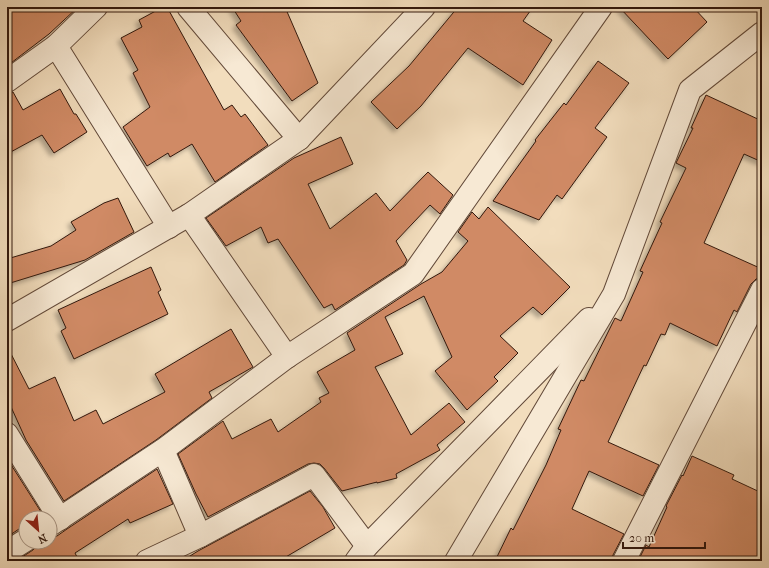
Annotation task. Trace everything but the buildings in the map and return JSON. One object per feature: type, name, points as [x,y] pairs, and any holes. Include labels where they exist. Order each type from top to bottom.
[{"type":"street","points":[[7,81],[56,46],[96,7]]},
{"type":"street","points":[[188,7],[300,139]]},
{"type":"street","points":[[7,320],[170,227],[300,139],[424,7]]},
{"type":"street","points":[[58,520],[164,450],[287,358],[413,274],[601,7]]},
{"type":"street","points":[[456,561],[614,294],[690,90],[762,33]]},
{"type":"street","points":[[56,46],[170,227]]},
{"type":"street","points":[[189,214],[287,358]]},
{"type":"street","points":[[624,561],[762,290]]},
{"type":"street","points":[[147,561],[200,536],[314,475],[361,554],[614,294]]},
{"type":"street","points":[[7,434],[48,510]]},
{"type":"street","points":[[164,450],[200,536]]},
{"type":"street","points":[[7,552],[18,545]]}]
